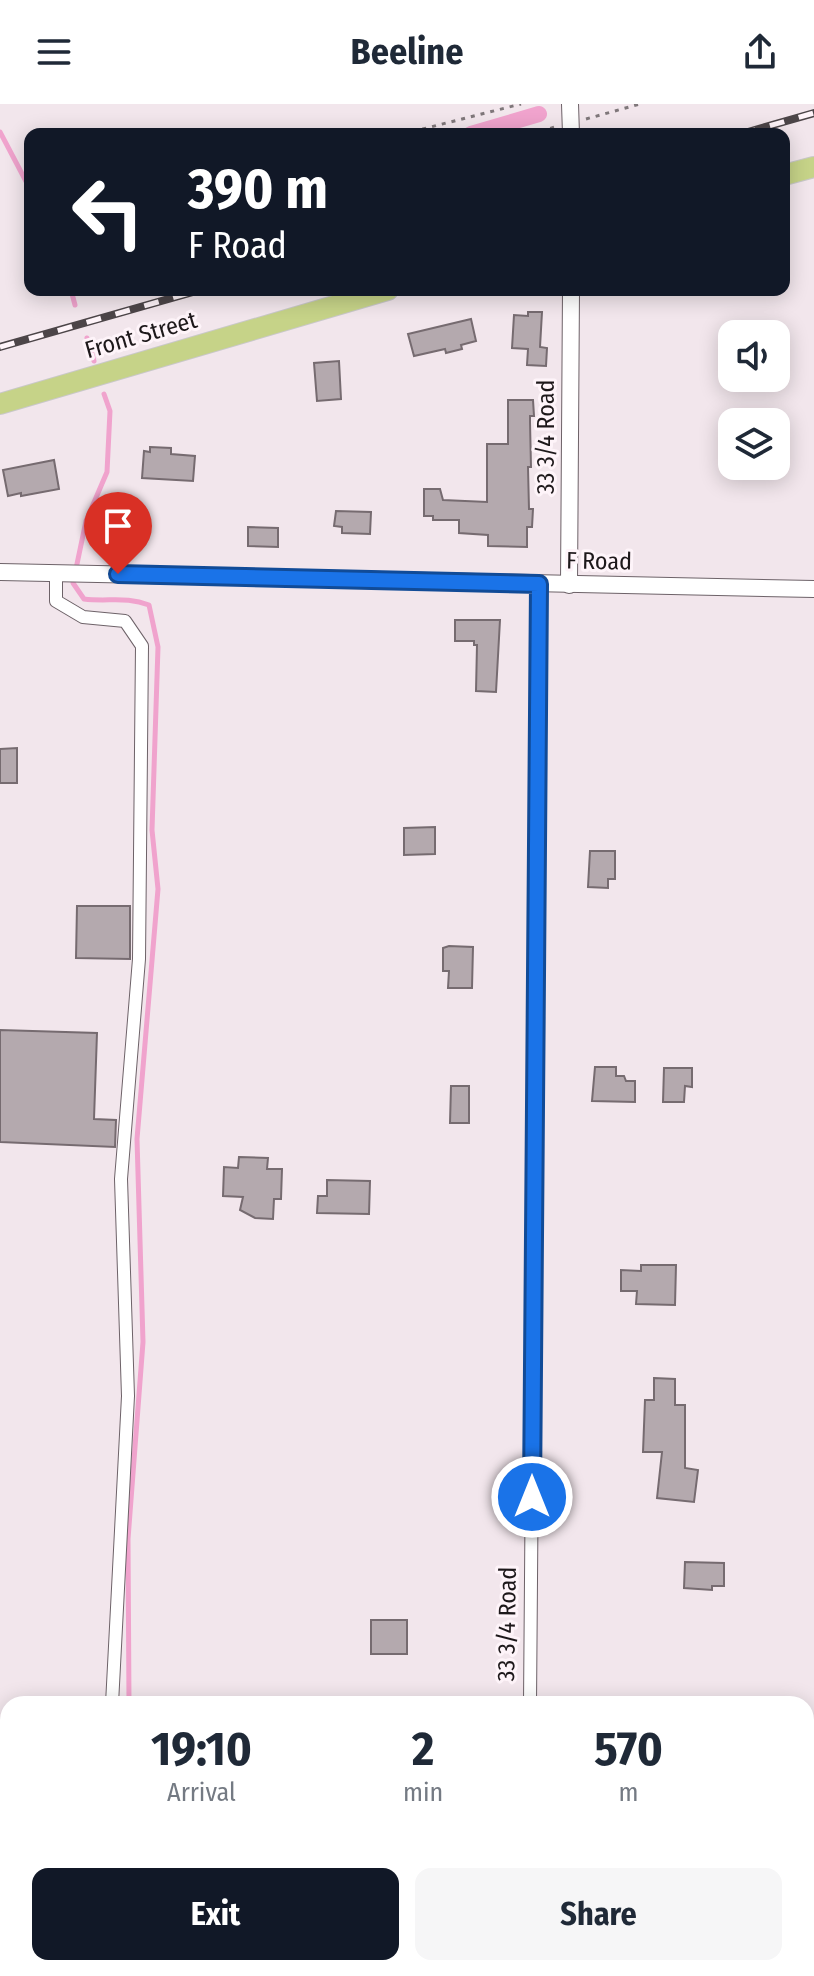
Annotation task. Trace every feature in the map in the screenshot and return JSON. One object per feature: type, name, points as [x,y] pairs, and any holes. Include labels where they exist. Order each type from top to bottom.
[{"type":"main road","points":[[790,173],[814,167]]},
{"type":"main road","name":"Front Street","points":[[0,404],[368,296]]},
{"type":"street","points":[[570,104],[571,128]]},
{"type":"street","name":"33 3/4 Road","points":[[569,585],[571,296]]},
{"type":"street","name":"F Road","points":[[0,572],[814,589]]},
{"type":"street","points":[[56,572],[56,601],[83,617],[125,621],[142,646],[139,959],[121,1179],[128,1396],[112,1696]]},
{"type":"street","name":"33 3/4 Road","points":[[530,1696],[539,584]]},
{"type":"path","points":[[427,128],[521,104]]},
{"type":"building","points":[[528,312],[542,312],[540,347],[547,348],[546,366],[527,365],[528,349],[512,348],[514,315],[528,316]]},
{"type":"building","points":[[471,319],[476,341],[446,353],[445,349],[414,356],[408,334]]},
{"type":"building","points":[[339,361],[341,399],[317,401],[314,363]]},
{"type":"building","points":[[508,400],[533,400],[534,416],[530,416],[531,467],[528,467],[529,509],[533,509],[532,527],[527,527],[527,547],[488,546],[488,535],[459,533],[459,520],[433,520],[433,516],[424,516],[424,489],[440,489],[443,500],[487,502],[487,444],[508,444]]},
{"type":"building","points":[[150,447],[171,448],[171,454],[195,456],[193,481],[142,478],[144,451],[150,452]]},
{"type":"building","points":[[54,460],[59,489],[8,496],[3,470]]},
{"type":"building","points":[[336,511],[371,512],[370,534],[342,533],[342,527],[334,526]]},
{"type":"building","points":[[248,527],[278,528],[278,547],[248,546]]},
{"type":"building","points":[[455,620],[500,620],[496,692],[476,691],[477,645],[474,641],[455,641]]},
{"type":"building","points":[[17,748],[17,783],[0,783],[0,749]]},
{"type":"building","points":[[435,827],[435,854],[404,855],[404,828]]},
{"type":"building","points":[[590,851],[615,851],[615,879],[608,879],[608,888],[588,887]]},
{"type":"building","points":[[77,906],[130,906],[130,959],[76,958]]},
{"type":"building","points":[[473,947],[472,988],[448,988],[449,971],[443,971],[443,948]]},
{"type":"building","points":[[0,1030],[97,1033],[94,1119],[116,1120],[115,1147],[0,1142]]},
{"type":"building","points":[[595,1067],[616,1067],[616,1076],[635,1081],[635,1102],[592,1101]]},
{"type":"building","points":[[664,1068],[692,1068],[692,1087],[685,1086],[684,1102],[663,1102]]},
{"type":"building","points":[[451,1086],[469,1086],[469,1123],[450,1123]]},
{"type":"building","points":[[239,1157],[268,1158],[267,1169],[282,1169],[281,1199],[274,1199],[273,1219],[255,1218],[240,1210],[243,1197],[223,1196],[224,1167],[238,1168]]},
{"type":"building","points":[[327,1180],[370,1181],[369,1214],[317,1213],[318,1196],[327,1196]]},
{"type":"building","points":[[641,1265],[676,1265],[675,1305],[636,1304],[637,1291],[621,1291],[621,1270],[641,1271]]},
{"type":"building","points":[[654,1378],[675,1379],[675,1405],[685,1405],[685,1468],[698,1470],[694,1502],[657,1498],[662,1452],[643,1452],[645,1400],[654,1400]]},
{"type":"building","points":[[685,1562],[724,1563],[724,1586],[712,1586],[712,1590],[684,1588]]},
{"type":"building","points":[[371,1620],[407,1620],[407,1654],[371,1654]]},
{"type":"waterway","points":[[491,128],[539,114]]},
{"type":"waterway","points":[[0,132],[24,178]]},
{"type":"waterway","points":[[73,296],[75,305]]},
{"type":"waterway","points":[[87,338],[94,361]]},
{"type":"waterway","points":[[104,394],[110,411],[107,472],[86,521],[73,583],[84,599],[125,600],[149,605],[158,647],[152,830],[158,889],[137,1139],[143,1342],[128,1539],[129,1696]]},
{"type":"railway","points":[[762,128],[814,113]]},
{"type":"railway","points":[[0,347],[179,296]]},
{"type":"route","points":[[118,574],[539,584],[532,1497]]}]
